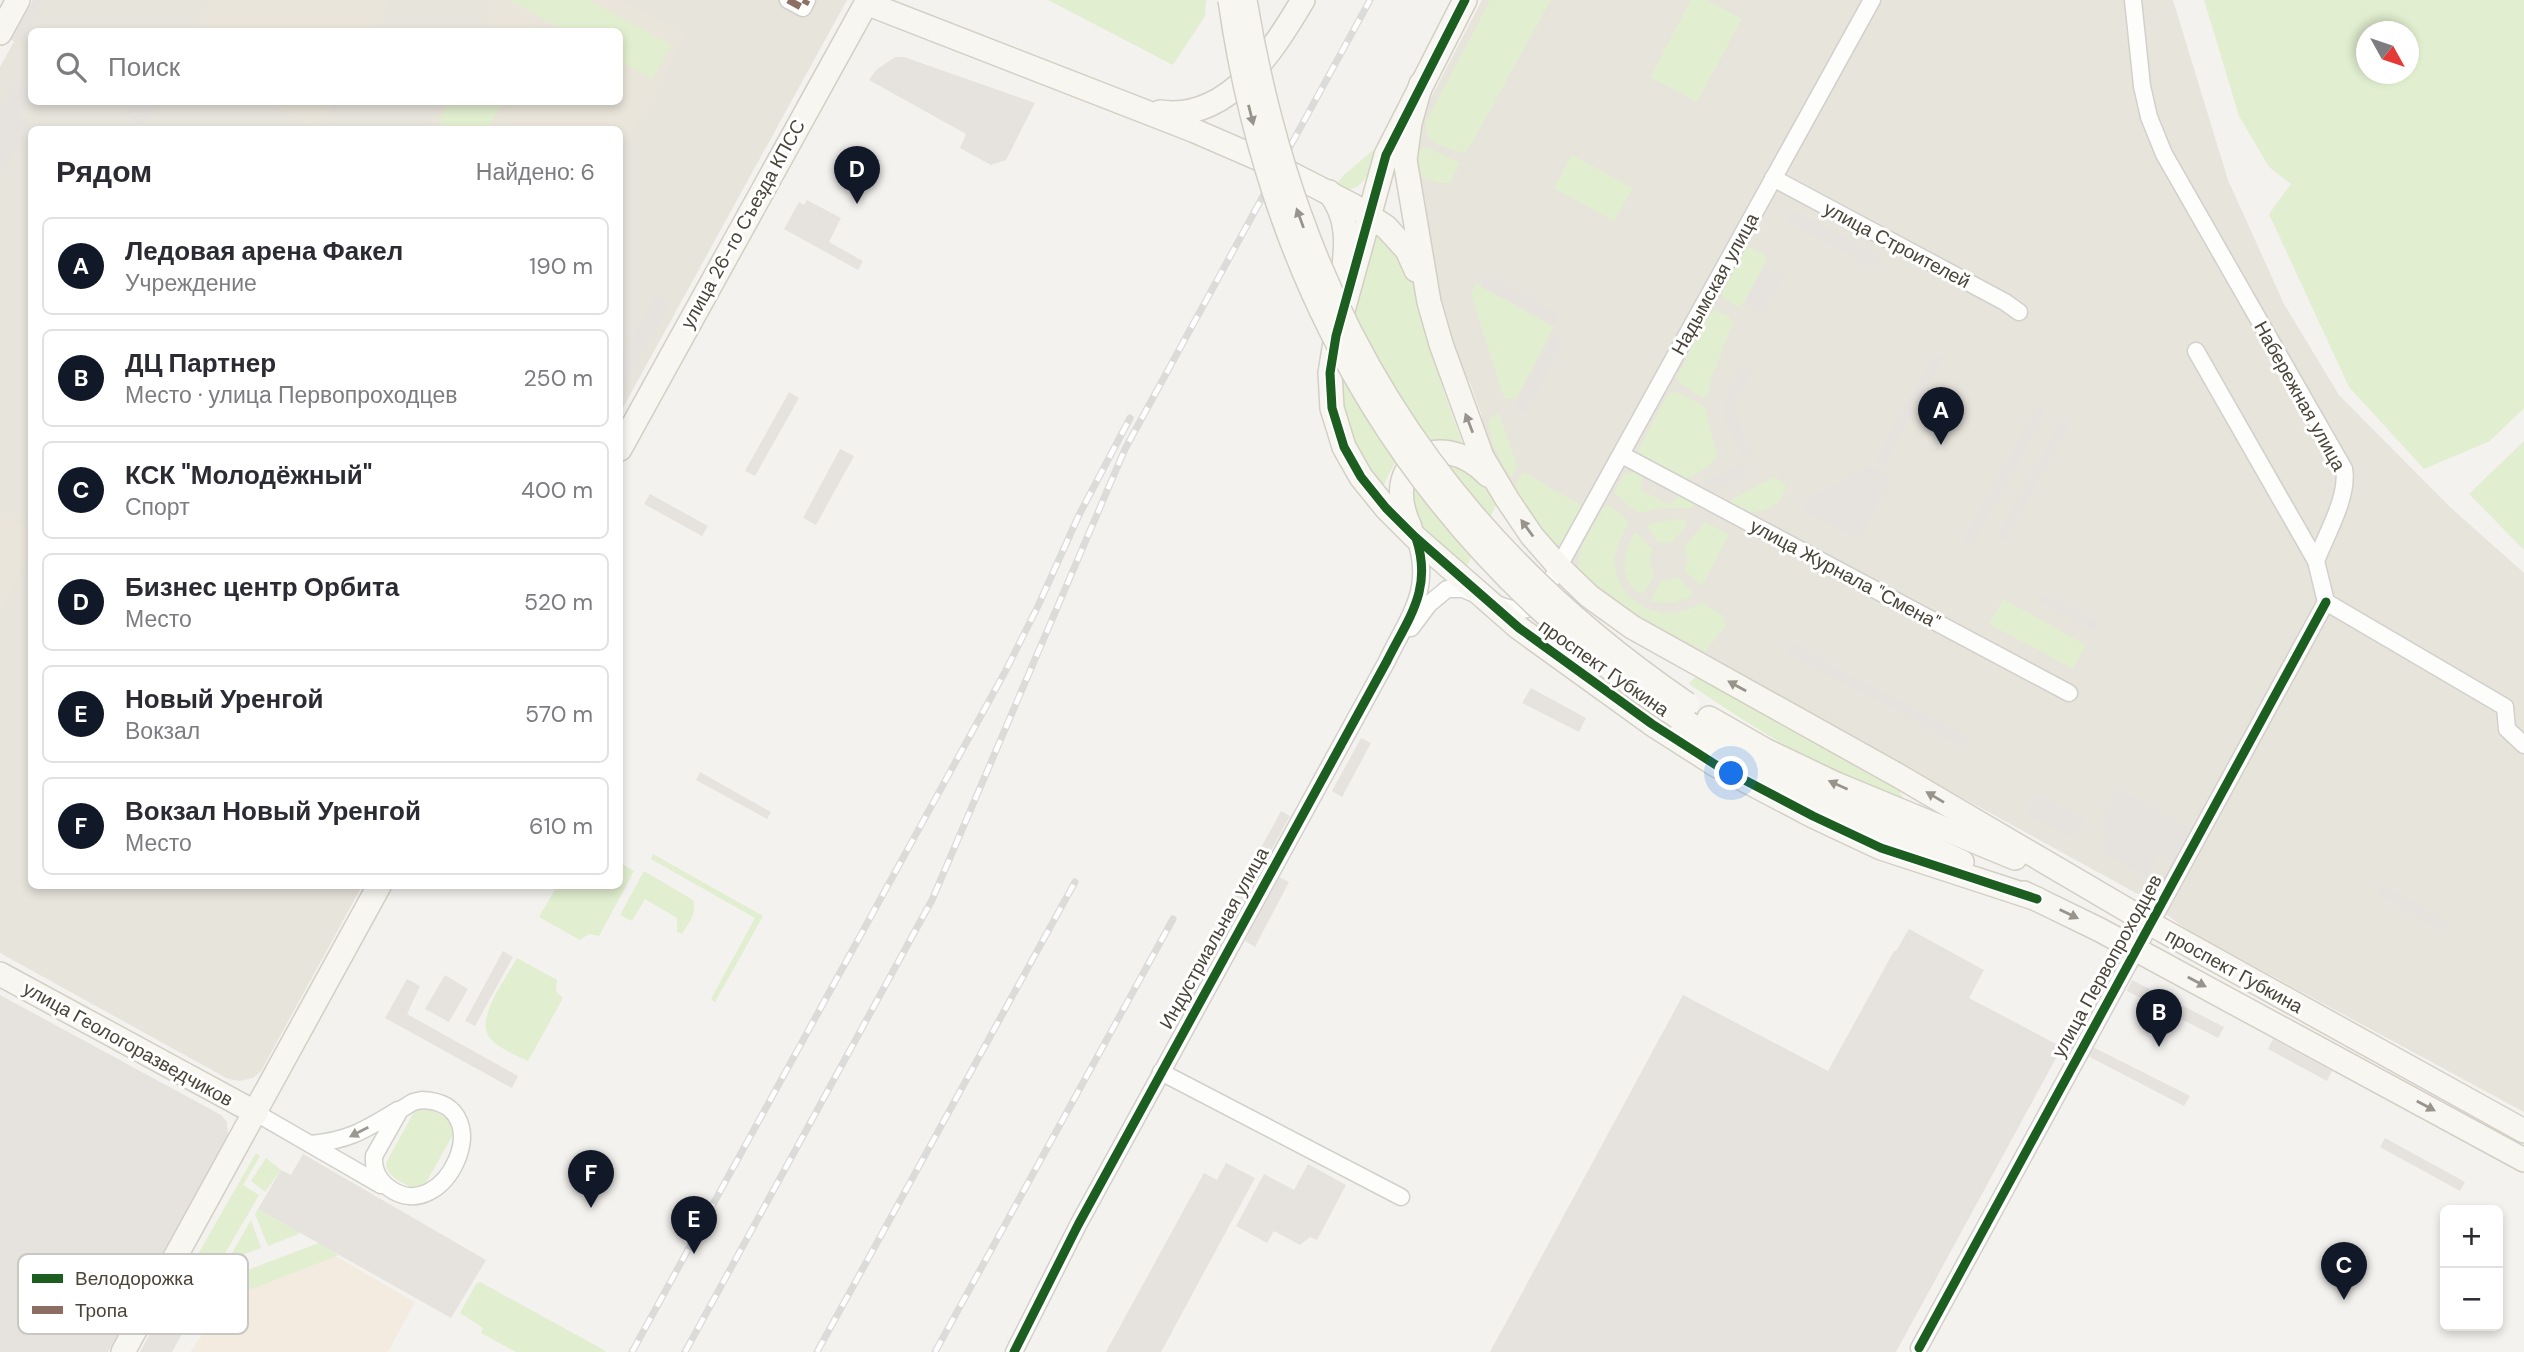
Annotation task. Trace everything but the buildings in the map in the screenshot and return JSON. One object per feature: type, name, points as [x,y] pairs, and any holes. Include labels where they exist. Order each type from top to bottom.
[{"type":"main road","points":[[0,33],[18,0]]},
{"type":"main road","points":[[1230,0],[1246,95],[1258,141],[1285,224],[1331,333],[1383,424],[1443,506],[1513,583],[1579,644],[1644,695],[1836,784],[1954,831],[2104,897]]},
{"type":"main road","points":[[1245,0],[1266,105],[1298,212],[1345,325],[1396,414],[1457,497],[1524,571],[1682,711]]},
{"type":"main road","points":[[1136,108],[1168,113],[1188,112],[1208,105],[1230,92],[1260,64],[1303,0]]},
{"type":"main road","points":[[1429,302],[1405,160],[1410,123],[1420,83],[1465,0]]},
{"type":"main road","points":[[867,2],[1244,151],[1329,192],[1370,216],[1398,238],[1407,250],[1429,302]]},
{"type":"main road","name":"улица 26-го Съезда КПСС","points":[[623,444],[867,2]]},
{"type":"main road","name":"проспект Губкина","points":[[1420,83],[1386,155],[1336,336],[1330,373],[1336,428],[1361,477],[1386,508],[1415,537],[1529,636],[1652,724],[1716,765],[1881,848],[2037,899]]},
{"type":"main road","points":[[1329,192],[1338,204],[1345,229],[1336,336]]},
{"type":"main road","name":"проспект Губкина","points":[[1429,302],[1461,403],[1482,457],[1532,536],[1589,596],[1632,627],[1899,776],[2151,924],[2524,1131]]},
{"type":"main road","points":[[1415,537],[1404,514],[1400,497],[1405,476],[1420,458],[1433,451],[1448,451],[1473,462],[1498,485]]},
{"type":"main road","name":"проспект Губкина","points":[[1682,711],[1758,765],[2137,949],[2524,1160]]},
{"type":"main road","points":[[178,1254],[377,889]]},
{"type":"main road","name":"улица Геологоразведчиков","points":[[0,974],[256,1113]]},
{"type":"main road","points":[[123,1352],[133,1334]]},
{"type":"street","points":[[788,0],[803,8],[807,0]]},
{"type":"street","name":"Надымская улица","points":[[1480,596],[1516,611],[1527,610],[1538,603],[1560,568],[1872,0]]},
{"type":"street","name":"Набережная улица","points":[[2133,0],[2142,86],[2149,117],[2164,154],[2344,469],[2346,480],[2343,492],[2316,561]]},
{"type":"street","name":"улица Строителей","points":[[1773,178],[2019,312]]},
{"type":"street","points":[[2196,351],[2316,561],[2326,601],[2505,707],[2507,729],[2524,745]]},
{"type":"street","name":"улица Журнала \"Смена\"","points":[[1622,455],[2069,693]]},
{"type":"street","name":"Индустриальная улица","points":[[1014,1352],[1078,1225],[1387,661],[1421,590],[1423,562],[1415,537]]},
{"type":"street","name":"Индустриальная улица","points":[[1387,661],[1439,594],[1454,588],[1480,596]]},
{"type":"street","name":"улица Первопроходцев","points":[[1919,1348],[2326,601]]},
{"type":"street","points":[[1161,1072],[1401,1197]]},
{"type":"street","points":[[256,1113],[397,1194],[416,1198],[436,1189],[449,1174],[463,1141],[460,1122],[444,1104],[422,1100],[404,1106],[348,1138],[331,1143],[310,1144]]},
{"type":"street","points":[[397,1194],[378,1177],[373,1162],[376,1150],[396,1114],[404,1106]]},
{"type":"shaded area","points":[[33,0],[45,0],[21,44],[11,40]]},
{"type":"shaded area","points":[[37,0],[847,0],[623,408],[623,126],[28,126],[28,889],[360,889],[261,1071],[253,1078],[240,1081],[228,1079],[0,953],[0,67]]},
{"type":"shaded area","points":[[213,0],[390,0],[374,28],[199,28]]},
{"type":"shaded area","points":[[497,0],[622,0],[683,33],[684,37],[623,149],[623,126],[429,126],[440,105],[623,105],[623,28],[482,28]]},
{"type":"shaded area","points":[[1482,0],[2173,0],[2228,180],[2284,304],[2339,395],[2449,506],[2524,573],[2524,1112],[2187,930],[2145,898],[1660,632],[1621,608],[1557,551],[1525,511],[1496,459],[1470,383],[1457,362],[1441,305],[1415,170],[1415,148],[1425,109]]},
{"type":"shaded area","points":[[895,57],[904,57],[1035,103],[1006,160],[991,165],[960,148],[966,134],[869,80],[876,70]]},
{"type":"shaded area","points":[[16,82],[28,88],[28,101],[19,118],[29,124],[0,176],[0,111]]},
{"type":"shaded area","points":[[132,105],[157,105],[147,126],[126,116]]},
{"type":"shaded area","points":[[272,105],[332,105],[321,126],[311,126]]},
{"type":"shaded area","points":[[807,200],[841,218],[829,242],[863,261],[858,270],[784,229],[799,202],[804,205]]},
{"type":"shaded area","points":[[1794,210],[1880,256],[1873,268],[1788,222]]},
{"type":"shaded area","points":[[1765,266],[1784,276],[1763,313],[1745,303]]},
{"type":"shaded area","points":[[1485,274],[1561,314],[1555,324],[1480,284]]},
{"type":"shaded area","points":[[655,295],[670,303],[623,390],[623,354]]},
{"type":"shaded area","points":[[1554,335],[1565,341],[1526,414],[1514,408]]},
{"type":"shaded area","points":[[1935,353],[1944,358],[1884,466],[1875,460]]},
{"type":"shaded area","points":[[1742,367],[1751,372],[1736,401],[1737,420],[1753,454],[1744,459],[1726,421],[1725,399]]},
{"type":"shaded area","points":[[789,392],[799,398],[755,476],[745,471]]},
{"type":"shaded area","points":[[2037,407],[2046,412],[1971,548],[1961,542]]},
{"type":"shaded area","points":[[2062,418],[2071,423],[2006,540],[1997,535]]},
{"type":"shaded area","points":[[840,449],[854,456],[816,525],[803,518]]},
{"type":"shaded area","points":[[1744,463],[1749,473],[1709,493],[1704,483]]},
{"type":"shaded area","points":[[1869,465],[1893,478],[1859,540],[1802,510],[1807,500]]},
{"type":"shaded area","points":[[650,494],[708,526],[702,536],[644,504]]},
{"type":"shaded area","points":[[0,512],[28,529],[28,561],[0,613]]},
{"type":"shaded area","points":[[2044,593],[2098,622],[2093,631],[2040,602]]},
{"type":"shaded area","points":[[1793,644],[1970,738],[1965,747],[1788,654]]},
{"type":"shaded area","points":[[1531,688],[1586,718],[1579,732],[1522,703]]},
{"type":"shaded area","points":[[1361,738],[1371,743],[1342,797],[1332,791]]},
{"type":"shaded area","points":[[700,772],[771,812],[767,819],[696,780]]},
{"type":"shaded area","points":[[2118,789],[2192,830],[2173,863],[2159,855],[2146,877],[2098,850],[2108,830],[2099,825]]},
{"type":"shaded area","points":[[2035,793],[2084,818],[2073,839],[2025,813]]},
{"type":"shaded area","points":[[1281,811],[1290,816],[1186,1006],[1177,1002]]},
{"type":"shaded area","points":[[1279,877],[1289,882],[1255,947],[1245,941]]},
{"type":"shaded area","points":[[2382,884],[2449,922],[2443,932],[2376,894]]},
{"type":"shaded area","points":[[1909,929],[1984,970],[1969,998],[2062,1047],[1896,1352],[1490,1352],[1683,995],[1828,1071],[1894,951]]},
{"type":"shaded area","points":[[503,951],[513,957],[475,1026],[465,1021]]},
{"type":"shaded area","points":[[445,975],[468,989],[449,1022],[425,1009]]},
{"type":"shaded area","points":[[407,979],[420,986],[407,1014],[518,1076],[512,1088],[385,1018]]},
{"type":"shaded area","points":[[2132,980],[2224,1027],[2218,1038],[2127,991]]},
{"type":"shaded area","points":[[0,995],[221,1115],[227,1122],[228,1135],[162,1254],[18,1254],[18,1334],[118,1334],[108,1352],[0,1352]]},
{"type":"shaded area","points":[[2273,1039],[2332,1071],[2327,1081],[2268,1049]]},
{"type":"shaded area","points":[[2089,1045],[2190,1096],[2184,1106],[2084,1054]]},
{"type":"shaded area","points":[[65,1091],[139,1132],[134,1140],[61,1099]]},
{"type":"shaded area","points":[[141,1096],[217,1137],[212,1147],[136,1105]]},
{"type":"shaded area","points":[[2385,1138],[2465,1182],[2460,1191],[2380,1147]]},
{"type":"shaded area","points":[[303,1154],[486,1260],[451,1318],[258,1209],[281,1170],[291,1175]]},
{"type":"shaded area","points":[[1226,1163],[1255,1178],[1161,1352],[1106,1352],[1204,1173],[1217,1180]]},
{"type":"shaded area","points":[[1308,1164],[1346,1185],[1317,1240],[1310,1237],[1300,1245],[1274,1231],[1267,1243],[1236,1226],[1264,1174],[1294,1190]]},
{"type":"shaded area","points":[[335,1256],[415,1302],[388,1352],[190,1352],[203,1334],[248,1334],[248,1290]]},
{"type":"shaded area","points":[[150,1334],[182,1334],[172,1352],[140,1352]]},
{"type":"green space","points":[[509,0],[589,0],[671,45],[652,79],[623,63],[623,28],[560,28]]},
{"type":"green space","points":[[1048,0],[1206,0],[1205,16],[1173,65]]},
{"type":"green space","points":[[1490,0],[1551,0],[1472,143],[1465,152],[1460,152],[1441,146],[1431,139],[1427,134],[1426,122]]},
{"type":"green space","points":[[1691,0],[1707,0],[1742,19],[1697,102],[1650,77]]},
{"type":"green space","points":[[2204,0],[2524,0],[2524,408],[2490,441],[2424,469],[2349,387],[2269,214],[2291,184],[2269,167],[2239,116]]},
{"type":"green space","points":[[447,105],[501,105],[490,126],[446,126],[438,122]]},
{"type":"green space","points":[[1421,147],[1460,163],[1450,183],[1421,177],[1418,153]]},
{"type":"green space","points":[[1372,151],[1377,153],[1362,183],[1344,190],[1336,185],[1343,176]]},
{"type":"green space","points":[[1572,155],[1633,188],[1614,221],[1554,188]]},
{"type":"green space","points":[[1376,236],[1389,245],[1410,277],[1425,320],[1442,386],[1463,445],[1413,449],[1394,464],[1382,489],[1357,452],[1346,422],[1339,379],[1371,237]]},
{"type":"green space","points":[[1747,246],[1767,259],[1744,302],[1738,307],[1725,299],[1722,293]]},
{"type":"green space","points":[[1476,284],[1554,327],[1516,399],[1504,398],[1471,294]]},
{"type":"green space","points":[[1714,310],[1729,317],[1733,323],[1712,376],[1708,396],[1705,398],[1680,384],[1677,376],[1708,316]]},
{"type":"green space","points":[[1671,392],[1679,393],[1705,407],[1717,456],[1702,471],[1681,480],[1640,457],[1638,451]]},
{"type":"green space","points":[[1499,414],[1516,461],[1517,466],[1511,478],[1499,458],[1489,427],[1489,420]]},
{"type":"green space","points":[[2524,441],[2524,550],[2469,494]]},
{"type":"green space","points":[[1449,464],[1476,479],[1497,503],[1466,568],[1425,531],[1411,508],[1411,496],[1418,481],[1436,465]]},
{"type":"green space","points":[[1524,472],[1582,506],[1560,545],[1556,546],[1548,541],[1517,493],[1517,482]]},
{"type":"green space","points":[[1634,472],[1643,475],[1641,490],[1669,505],[1680,494],[1696,504],[1692,508],[1663,508],[1638,513],[1614,493],[1623,475]]},
{"type":"green space","points":[[1774,477],[1785,484],[1785,491],[1771,507],[1749,512],[1727,502]]},
{"type":"green space","points":[[1610,505],[1629,522],[1618,544],[1615,558],[1619,580],[1631,597],[1649,609],[1660,612],[1680,612],[1702,603],[1723,616],[1726,625],[1705,652],[1616,603],[1579,571],[1582,546],[1604,507]]},
{"type":"green space","points":[[1680,519],[1687,524],[1673,542],[1659,543],[1647,527],[1651,523]]},
{"type":"green space","points":[[1705,522],[1729,534],[1702,587],[1685,571],[1688,560],[1684,548]]},
{"type":"green space","points":[[1636,532],[1653,550],[1649,560],[1654,576],[1643,594],[1629,583],[1624,566],[1631,539]]},
{"type":"green space","points":[[1679,578],[1693,593],[1691,597],[1672,603],[1652,602],[1651,599],[1661,581]]},
{"type":"green space","points":[[2003,599],[2086,645],[2073,669],[1989,624]]},
{"type":"green space","points":[[1696,676],[1898,788],[1903,798],[1901,801],[1873,790],[1818,764],[1765,733],[1689,684]]},
{"type":"green space","points":[[653,854],[763,916],[715,1002],[711,999],[755,918],[651,859]]},
{"type":"green space","points":[[623,865],[634,871],[599,936],[589,934],[580,940],[539,917],[555,889],[623,889]]},
{"type":"green space","points":[[644,871],[693,900],[693,913],[682,934],[677,932],[677,918],[645,899],[632,921],[620,915]]},
{"type":"green space","points":[[517,958],[557,980],[556,991],[563,998],[528,1061],[498,1045],[486,1030],[489,1009]]},
{"type":"green space","points":[[426,1107],[450,1120],[454,1133],[424,1186],[414,1189],[392,1176],[386,1163],[414,1112]]},
{"type":"green space","points":[[256,1153],[260,1156],[243,1185],[259,1195],[225,1254],[198,1254]]},
{"type":"green space","points":[[266,1158],[281,1170],[265,1192],[251,1181]]},
{"type":"green space","points":[[258,1209],[301,1233],[268,1246],[255,1214]]},
{"type":"green space","points":[[251,1220],[261,1248],[244,1254],[231,1254]]},
{"type":"green space","points":[[319,1243],[339,1255],[248,1291],[248,1270]]},
{"type":"green space","points":[[480,1282],[605,1352],[516,1352],[481,1333],[483,1328],[460,1313],[476,1284]]},
{"type":"railway","points":[[685,1352],[932,900],[1125,449],[1370,0]]},
{"type":"railway","points":[[632,1352],[1006,670],[1079,515],[1130,418]]},
{"type":"railway","points":[[817,1352],[1075,882]]},
{"type":"railway","points":[[935,1352],[1173,919]]},
{"type":"marked path","points":[[788,0],[803,8],[807,0]]},
{"type":"cycle path","points":[[1465,0],[1386,155],[1336,336],[1330,373],[1332,408],[1344,447],[1361,477],[1386,508],[1415,537],[1519,628],[1652,724],[1716,765],[1881,848],[2037,899]]},
{"type":"cycle path","points":[[1014,1352],[1078,1225],[1410,616],[1420,588],[1422,573],[1416,538]]},
{"type":"cycle path","points":[[1919,1348],[2326,602]]},
{"type":"place","name":"Бизнес центр Орбита","points":[[857,204]]},
{"type":"place","name":"Ледовая арена Факел","points":[[1941,445]]},
{"type":"place","name":"ДЦ Партнер","points":[[2159,1047]]},
{"type":"place","name":"Вокзал Новый Уренгой","points":[[591,1208]]},
{"type":"place","name":"Новый Уренгой","points":[[694,1254]]},
{"type":"place","name":"КСК \"Молодёжный\"","points":[[2344,1300]]}]
